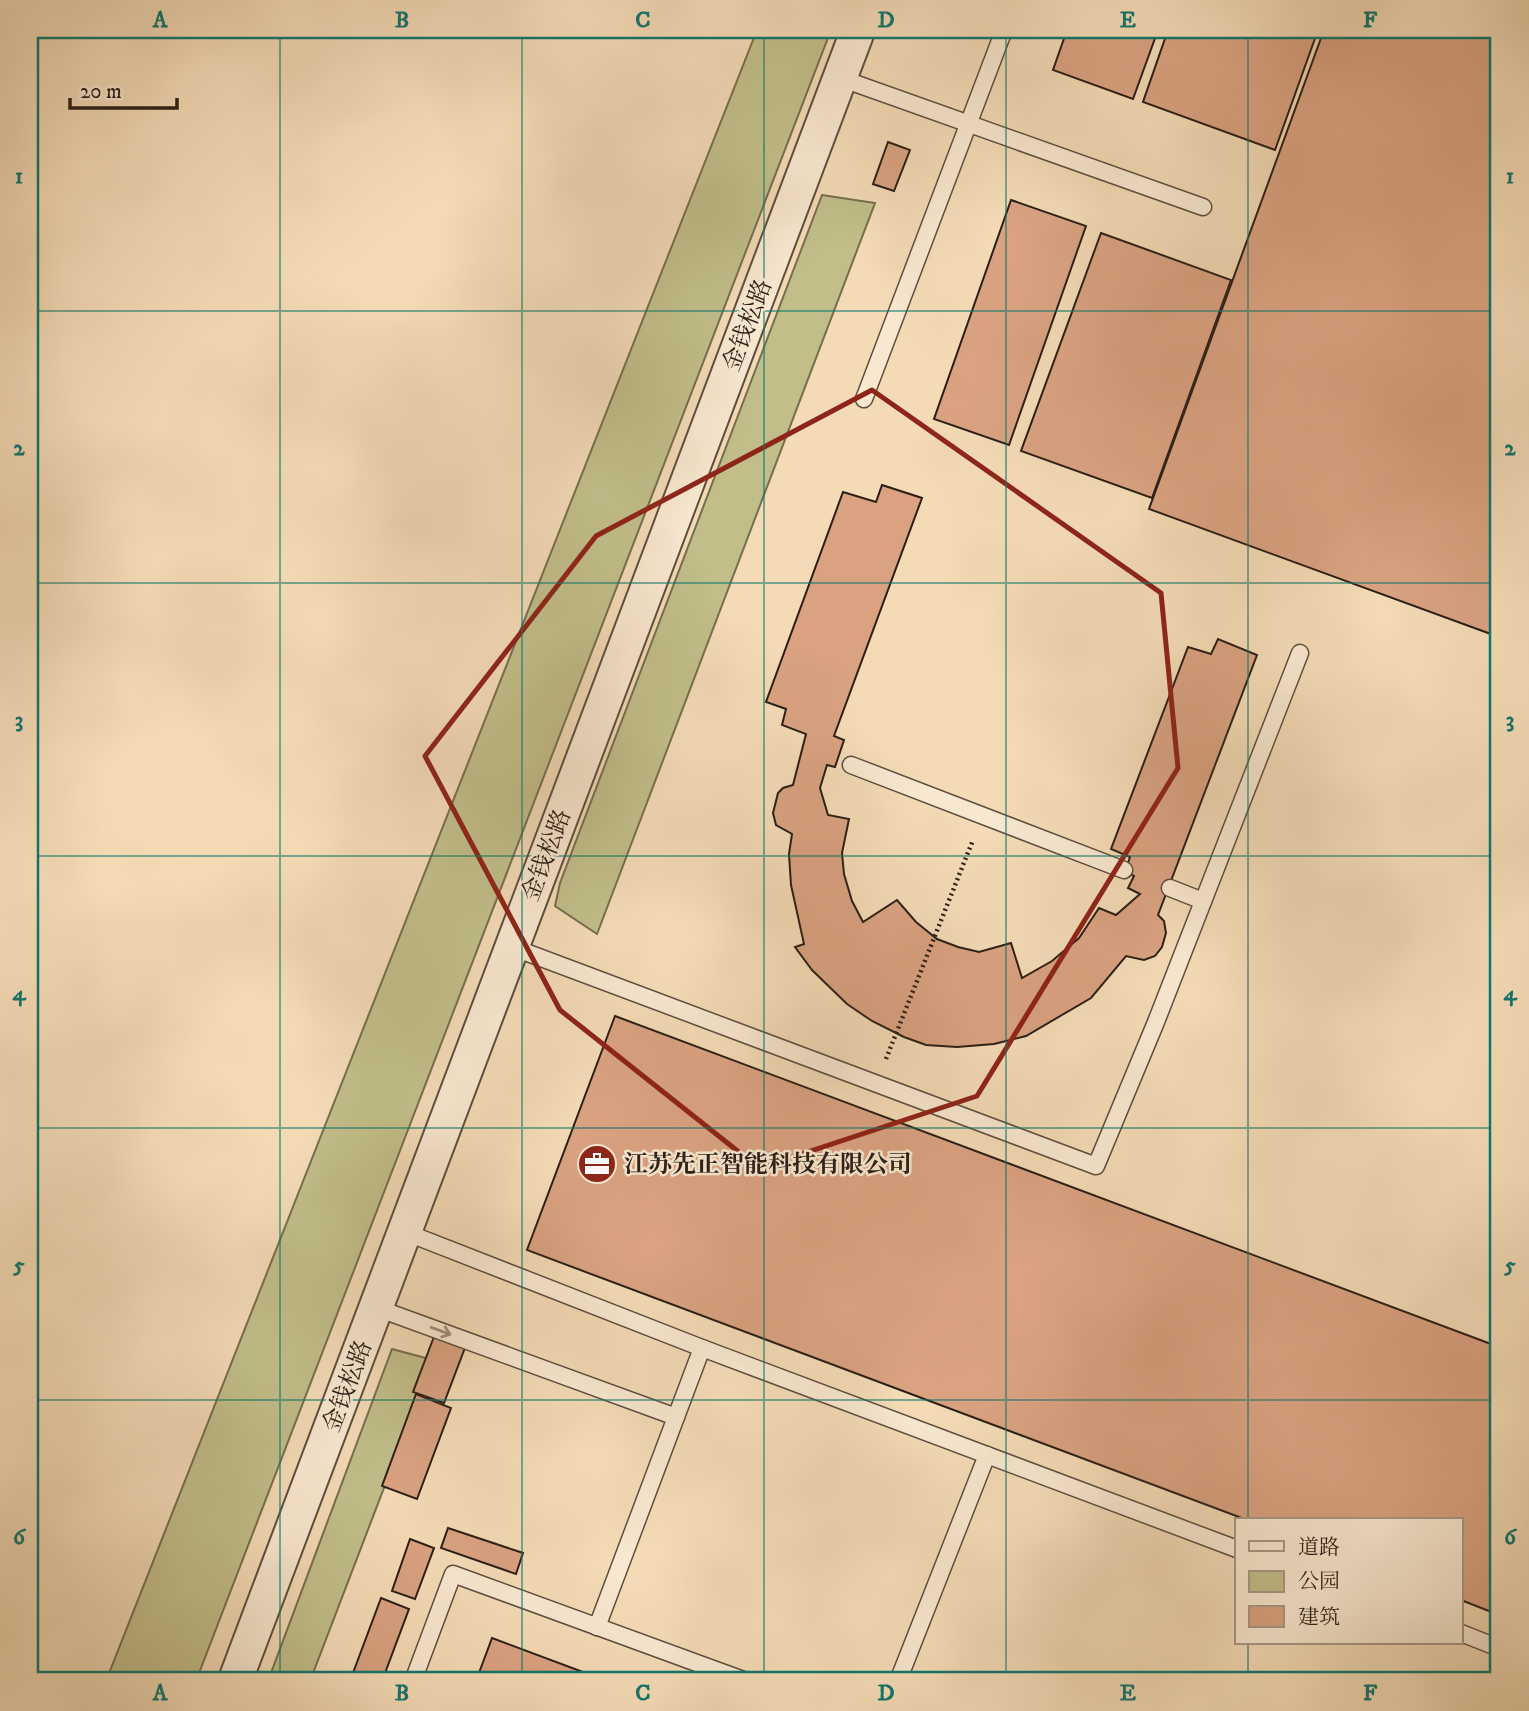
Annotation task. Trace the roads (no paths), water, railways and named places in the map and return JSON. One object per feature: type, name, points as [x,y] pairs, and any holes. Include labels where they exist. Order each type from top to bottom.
[{"type":"street","name":"金钱松路","points":[[235,1681],[858,30]]},
{"type":"lane","points":[[864,399],[1004,30]]},
{"type":"lane","points":[[840,78],[1203,207]]},
{"type":"lane","points":[[512,947],[1096,1166],[1300,653]]},
{"type":"lane","points":[[851,765],[1124,870]]},
{"type":"lane","points":[[1170,888],[1203,901]]},
{"type":"lane","points":[[405,1231],[702,1348],[1235,1548]]},
{"type":"lane","points":[[377,1308],[676,1417]]},
{"type":"lane","points":[[597,1627],[702,1348]]},
{"type":"lane","points":[[898,1681],[987,1455]]},
{"type":"lane","points":[[413,1681],[453,1574],[746,1681]]},
{"type":"lane","points":[[1462,1633],[1499,1648]]},
{"type":"place","name":"江苏先正智能科技有限公司","points":[[597,1164]]}]
